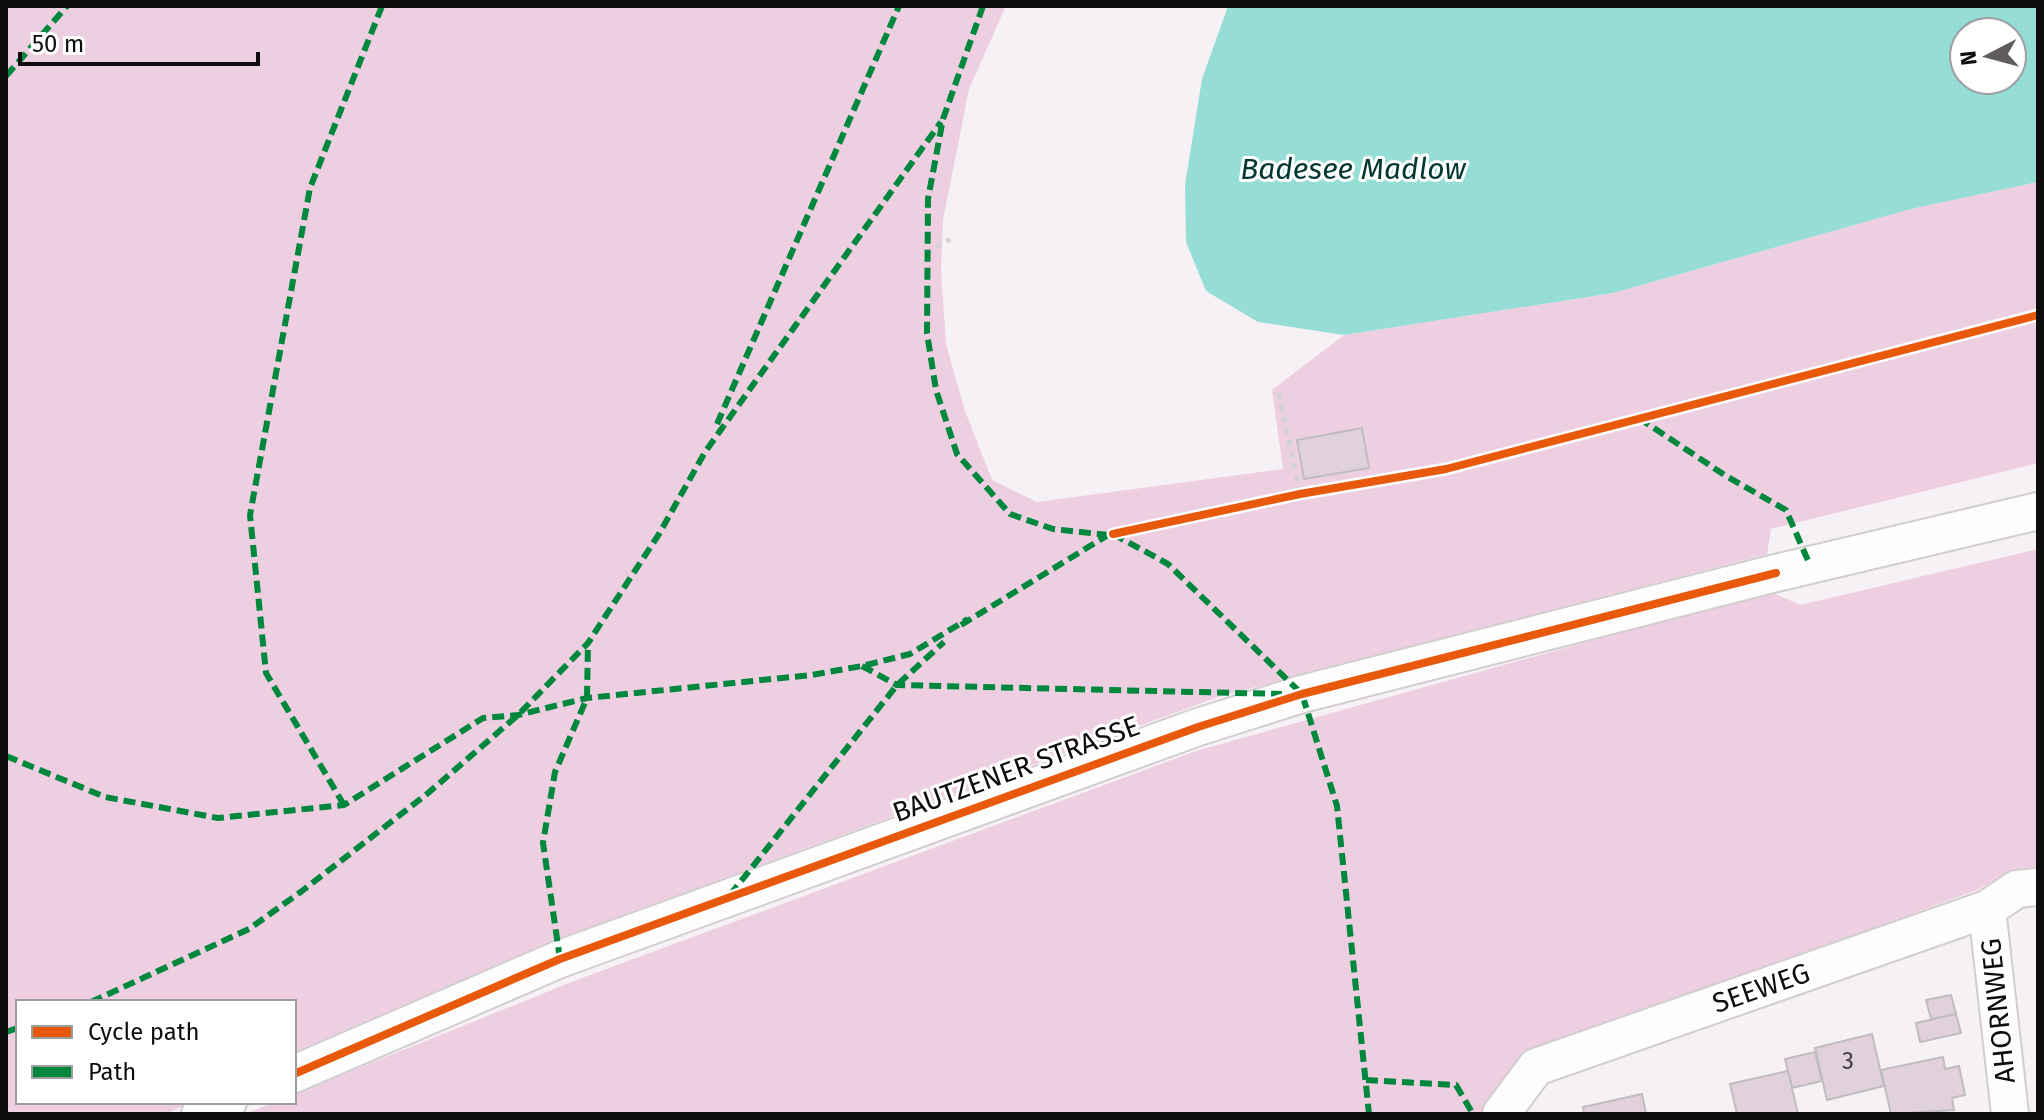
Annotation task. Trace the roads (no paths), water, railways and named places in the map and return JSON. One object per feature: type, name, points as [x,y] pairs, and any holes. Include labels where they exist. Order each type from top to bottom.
[{"type":"street","name":"BAUTZENER STRASSE","points":[[296,1073],[560,959],[1198,727],[1317,690],[1776,573],[2038,511]]},
{"type":"street","name":"SEEWEG","points":[[1501,1114],[1536,1067],[1987,909],[2017,889],[2038,887]]},
{"type":"street","name":"AHORNWEG","points":[[1987,909],[2010,1114]]},
{"type":"street","points":[[200,1114],[223,1104]]},
{"type":"water","name":"Badesee Madlow","points":[[1228,6],[2038,6],[2038,182],[1911,209],[1613,293],[1344,335],[1258,322],[1206,291],[1186,242],[1185,185],[1202,79]]}]
